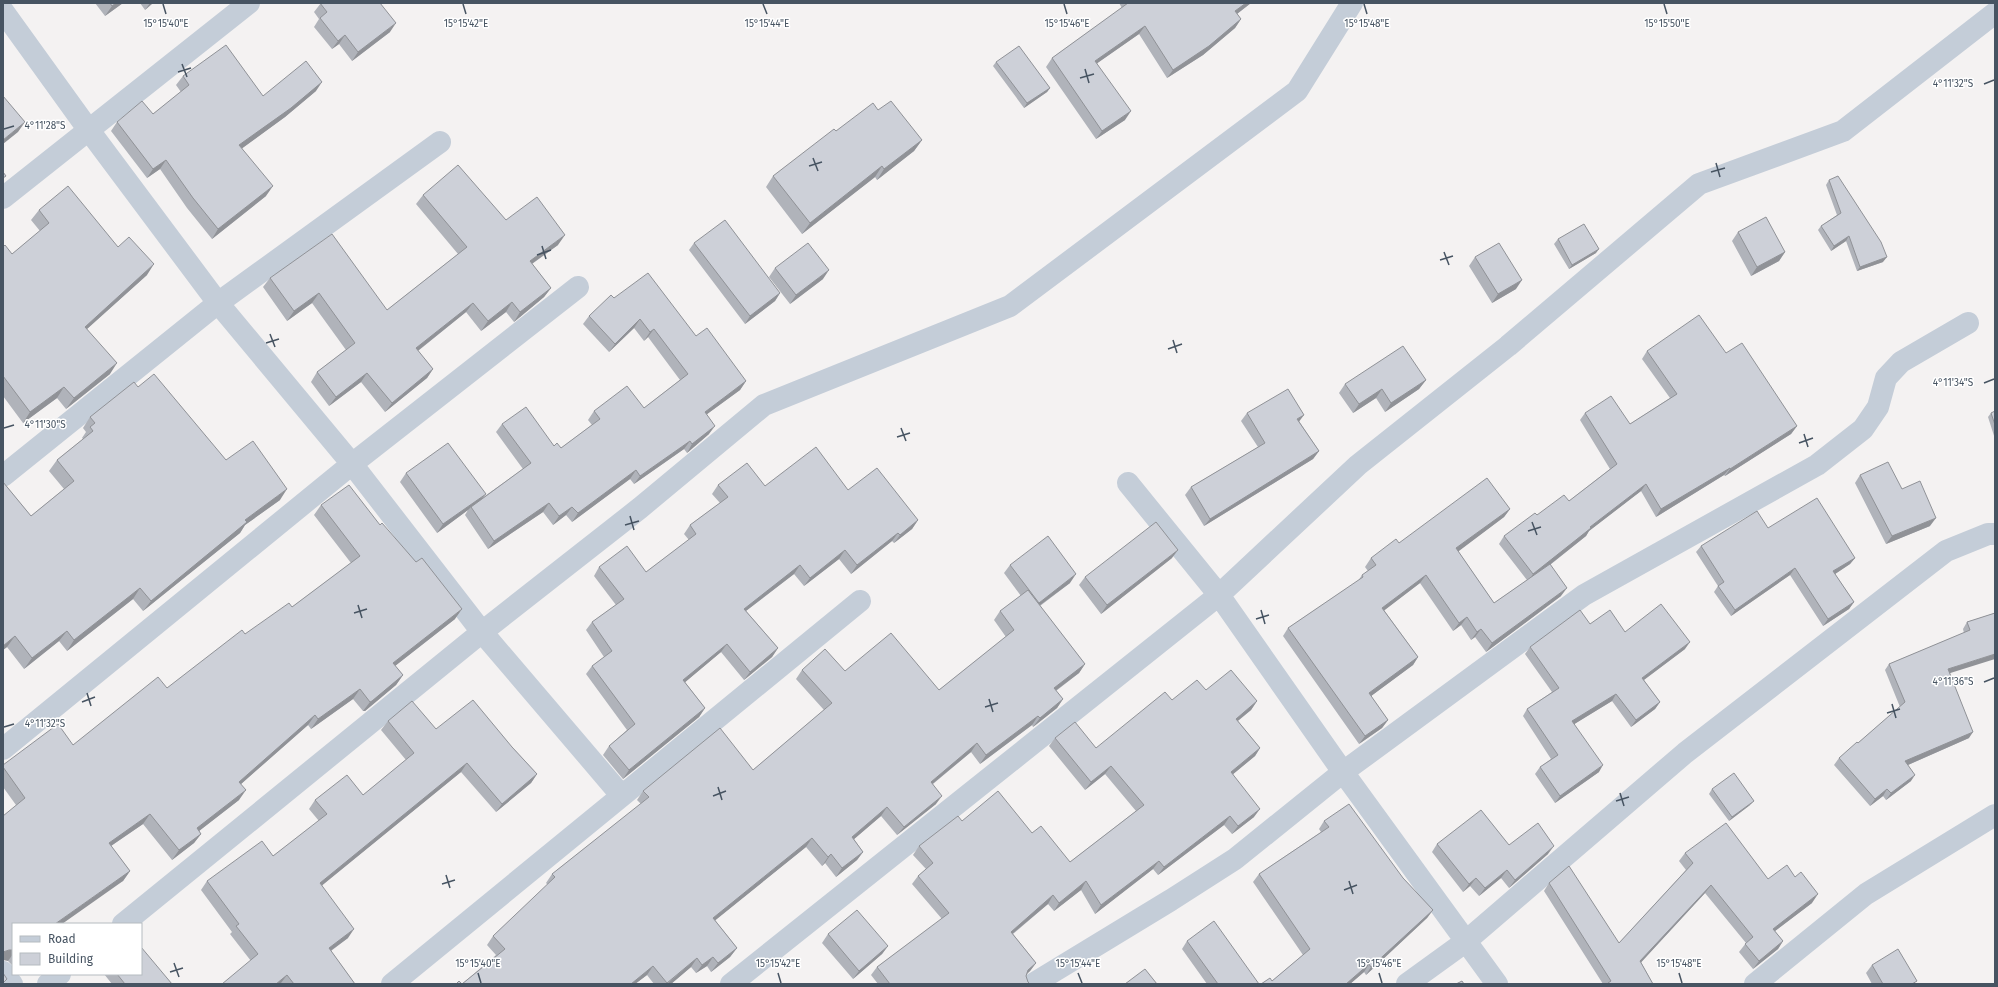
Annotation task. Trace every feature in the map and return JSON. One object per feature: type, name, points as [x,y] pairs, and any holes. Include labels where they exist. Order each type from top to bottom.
[{"type":"street","points":[[3,198],[88,129],[249,3]]},
{"type":"street","points":[[124,923],[482,632],[640,508],[764,405],[1010,306],[1297,90],[1352,3]]},
{"type":"street","points":[[3,10],[88,129],[218,303],[352,464],[482,632],[621,795]]},
{"type":"street","points":[[731,984],[1219,595],[1358,465],[1508,346],[1699,184],[1842,131],[1995,13]]},
{"type":"street","points":[[3,476],[218,303],[440,142]]},
{"type":"street","points":[[3,749],[352,464],[578,287]]},
{"type":"street","points":[[1033,984],[1171,900],[1234,859],[1343,772],[1584,595],[1817,465],[1863,428],[1878,407],[1886,378],[1901,362],[1968,323]]},
{"type":"street","points":[[1128,483],[1219,595],[1343,772],[1465,942],[1497,984]]},
{"type":"street","points":[[1407,984],[1465,942],[1685,753],[1946,551],[1988,534],[1995,534]]},
{"type":"street","points":[[392,984],[621,795],[860,601]]},
{"type":"street","points":[[1755,984],[1866,894],[1995,815]]},
{"type":"street","points":[[3,972],[12,984]]},
{"type":"street","points":[[48,984],[59,975]]},
{"type":"building","points":[[320,3],[380,3],[396,23],[358,52],[345,35],[338,41],[320,18],[327,12]]},
{"type":"building","points":[[1128,3],[1246,3],[1235,11],[1241,19],[1209,46],[1173,70],[1145,26],[1095,61],[1131,111],[1102,131],[1052,58]]},
{"type":"building","points":[[226,45],[263,96],[306,61],[322,82],[291,108],[239,145],[273,186],[218,229],[193,198],[166,160],[153,169],[117,122],[142,101],[153,114],[189,85],[183,76]]},
{"type":"building","points":[[1019,46],[1050,88],[1027,103],[996,62]]},
{"type":"building","points":[[3,96],[25,122],[3,140]]},
{"type":"building","points":[[891,101],[922,140],[884,169],[882,166],[810,223],[773,176],[834,129],[836,131],[873,103],[878,110]]},
{"type":"building","points":[[458,165],[506,220],[537,197],[565,235],[530,261],[551,288],[520,312],[512,302],[488,321],[473,303],[416,348],[433,369],[392,403],[367,373],[336,397],[317,372],[355,343],[319,293],[294,311],[270,278],[332,234],[387,310],[467,247],[423,195]]},
{"type":"building","points":[[1838,176],[1881,242],[1887,257],[1860,267],[1849,236],[1834,246],[1821,226],[1841,213],[1829,180]]},
{"type":"building","points":[[68,186],[118,247],[129,237],[154,264],[85,327],[117,363],[74,398],[64,387],[30,412],[3,376],[3,247],[5,245],[12,254],[49,223],[39,210]]},
{"type":"building","points":[[1766,217],[1785,252],[1757,267],[1738,232]]},
{"type":"building","points":[[725,220],[780,293],[750,316],[694,243]]},
{"type":"building","points":[[1584,224],[1599,249],[1572,265],[1558,239]]},
{"type":"building","points":[[808,243],[829,270],[796,295],[775,268]]},
{"type":"building","points":[[1499,243],[1522,280],[1498,294],[1475,257]]},
{"type":"building","points":[[648,273],[696,336],[707,328],[746,381],[705,412],[715,426],[692,444],[690,441],[640,476],[636,470],[578,513],[572,507],[559,516],[549,503],[494,541],[471,507],[531,463],[502,424],[526,407],[554,446],[557,443],[561,448],[600,419],[594,411],[627,386],[644,408],[688,374],[654,329],[650,332],[640,319],[615,344],[589,316],[611,295],[614,298]]},
{"type":"building","points":[[1699,315],[1726,353],[1742,343],[1797,426],[1730,469],[1661,509],[1646,484],[1590,527],[1591,528],[1533,574],[1504,536],[1535,513],[1537,515],[1564,495],[1569,501],[1617,464],[1585,413],[1611,396],[1630,424],[1677,394],[1647,351]]},
{"type":"building","points":[[1403,346],[1426,380],[1391,403],[1382,389],[1359,404],[1345,384]]},
{"type":"building","points":[[154,374],[226,460],[253,441],[287,489],[245,520],[247,522],[151,601],[140,588],[74,640],[67,631],[32,658],[15,636],[3,646],[3,482],[31,516],[74,481],[57,460],[93,431],[90,427],[95,423],[90,417],[134,382],[138,387]]},
{"type":"building","points":[[1288,389],[1304,415],[1297,419],[1319,451],[1210,519],[1191,487],[1265,443],[1247,413]]},
{"type":"building","points":[[1995,411],[1995,425],[1991,413]]},
{"type":"building","points":[[448,443],[486,494],[443,524],[406,473]]},
{"type":"building","points":[[816,447],[848,490],[877,468],[918,520],[900,535],[898,533],[857,565],[845,550],[810,578],[800,565],[744,609],[778,648],[750,672],[727,644],[683,680],[705,708],[629,770],[609,746],[635,724],[592,666],[612,651],[592,622],[624,599],[599,567],[627,546],[646,572],[696,534],[690,525],[728,497],[718,485],[747,463],[765,486]]},
{"type":"building","points":[[1888,462],[1902,489],[1920,481],[1936,518],[1892,536],[1860,475]]},
{"type":"building","points":[[1487,478],[1510,509],[1456,548],[1494,603],[1550,564],[1567,588],[1492,643],[1481,629],[1477,632],[1467,617],[1459,623],[1426,575],[1382,608],[1418,657],[1369,693],[1388,720],[1365,736],[1288,628],[1363,577],[1362,575],[1376,565],[1371,558],[1396,539],[1399,543]]},
{"type":"building","points":[[349,485],[380,525],[382,523],[416,562],[422,558],[462,609],[393,663],[403,675],[372,701],[370,702],[360,689],[318,719],[315,715],[239,782],[246,790],[197,828],[201,834],[179,850],[150,814],[109,843],[130,871],[56,923],[12,923],[12,950],[3,952],[3,816],[25,798],[3,765],[58,724],[73,745],[158,677],[167,688],[242,630],[245,634],[289,603],[292,607],[360,556],[321,505]]},
{"type":"building","points":[[1817,498],[1855,558],[1833,571],[1854,602],[1828,619],[1795,568],[1735,610],[1718,586],[1724,582],[1701,546],[1757,511],[1768,528]]},
{"type":"building","points":[[1156,522],[1178,550],[1107,605],[1085,577]]},
{"type":"building","points":[[1048,536],[1076,574],[1039,603],[1010,565]]},
{"type":"building","points":[[1028,590],[1085,664],[1054,688],[1063,699],[1040,718],[1038,716],[986,755],[977,743],[931,782],[942,796],[904,827],[887,807],[852,837],[863,852],[842,868],[831,854],[828,857],[812,838],[713,918],[737,948],[718,963],[713,957],[702,965],[697,958],[667,983],[653,966],[631,984],[462,984],[505,949],[493,936],[555,877],[552,874],[649,797],[643,791],[720,728],[753,770],[832,703],[802,670],[825,649],[845,671],[891,633],[939,690],[1014,630],[1000,611]]},
{"type":"building","points":[[1661,604],[1690,642],[1642,678],[1660,702],[1636,720],[1616,694],[1572,721],[1603,765],[1560,796],[1540,767],[1558,755],[1527,709],[1559,688],[1530,647],[1580,610],[1590,624],[1610,610],[1625,632]]},
{"type":"building","points":[[1995,613],[1995,654],[1948,669],[1973,732],[1905,761],[1915,775],[1891,793],[1887,789],[1875,799],[1839,758],[1905,702],[1889,664],[1970,630],[1967,622]]},
{"type":"building","points":[[1231,670],[1257,701],[1236,719],[1260,748],[1231,772],[1260,809],[1238,826],[1230,816],[1164,867],[1159,861],[1101,905],[1086,881],[1059,903],[1053,895],[1011,932],[1036,963],[1028,970],[1026,976],[1030,984],[890,984],[877,967],[949,913],[918,876],[933,863],[919,846],[958,816],[962,821],[998,791],[1032,833],[1041,826],[1070,862],[1144,805],[1111,766],[1091,782],[1055,738],[1075,722],[1096,748],[1165,692],[1172,700],[1197,680],[1206,690]]},
{"type":"building","points":[[473,700],[512,747],[537,774],[502,804],[467,763],[320,883],[354,929],[329,948],[355,984],[294,984],[287,975],[276,984],[222,984],[258,954],[236,926],[239,924],[207,881],[262,841],[273,856],[327,814],[315,800],[347,775],[363,795],[414,753],[388,721],[412,701],[436,729]]},
{"type":"building","points":[[1734,773],[1754,801],[1732,817],[1712,789]]},
{"type":"building","points":[[1349,804],[1403,878],[1433,910],[1371,967],[1369,964],[1346,984],[1261,984],[1270,978],[1272,981],[1310,949],[1259,874],[1329,827],[1324,821]]},
{"type":"building","points":[[1481,810],[1509,845],[1538,823],[1554,846],[1515,880],[1507,870],[1485,888],[1476,878],[1469,884],[1437,844]]},
{"type":"building","points":[[1726,823],[1768,879],[1787,865],[1795,877],[1801,872],[1818,894],[1773,929],[1783,941],[1759,961],[1745,944],[1753,937],[1711,885],[1640,961],[1653,984],[1609,984],[1608,983],[1611,981],[1549,883],[1569,866],[1619,943],[1693,863],[1685,853]]},
{"type":"building","points":[[857,910],[888,946],[859,971],[828,934]]},
{"type":"building","points":[[1214,921],[1259,984],[1218,984],[1187,941]]},
{"type":"building","points":[[142,948],[172,984],[125,984],[118,975],[142,975]]},
{"type":"building","points":[[1898,949],[1917,981],[1912,984],[1883,984],[1872,965]]},
{"type":"building","points":[[1145,969],[1157,984],[1125,984]]},
{"type":"building","points":[[3,973],[7,979],[3,983]]},
{"type":"building","points":[[1462,981],[1464,984],[1456,984]]}]
